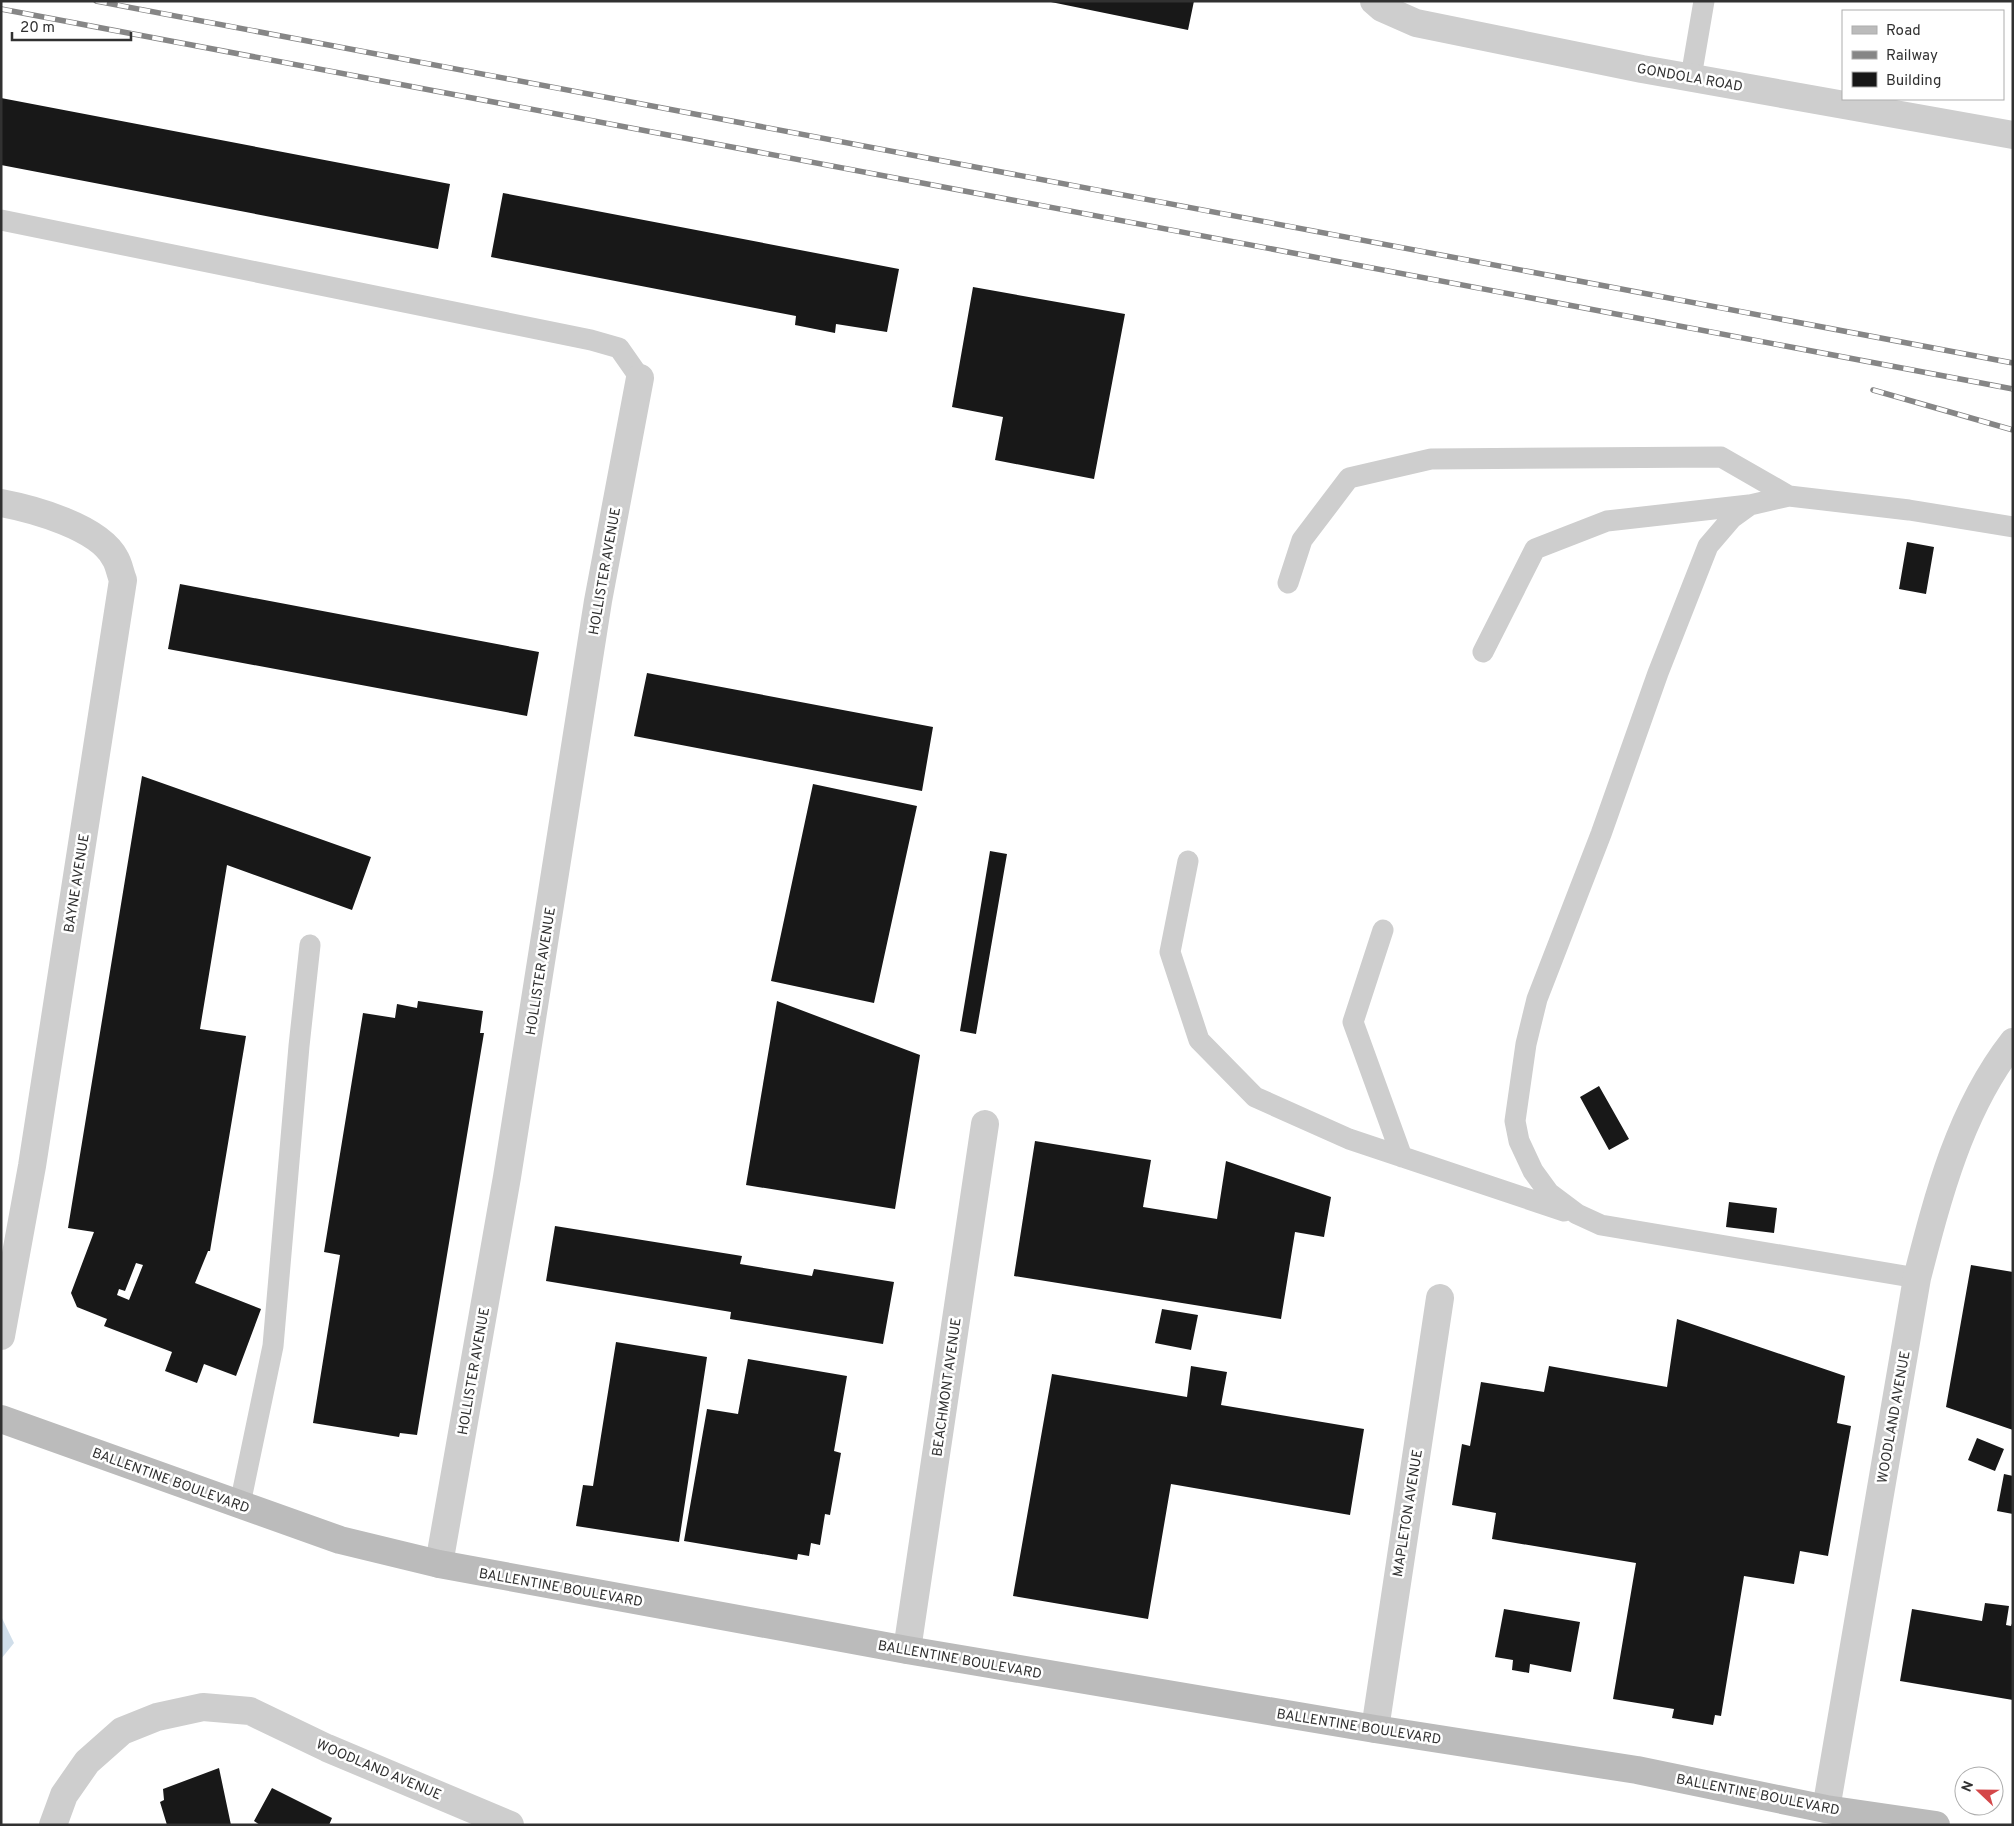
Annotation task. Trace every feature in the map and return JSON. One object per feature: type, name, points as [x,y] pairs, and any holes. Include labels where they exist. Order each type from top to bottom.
[{"type":"main road","name":"BALLENTINE BOULEVARD","points":[[1,1419],[340,1540],[439,1564],[907,1650],[1375,1729],[1637,1770],[1826,1809],[1936,1825]]},
{"type":"street","name":"GONDOLA ROAD","points":[[1374,1],[1382,8],[1416,23],[1691,77],[2013,135]]},
{"type":"street","name":"HOLLISTER AVENUE","points":[[439,1564],[508,1177],[598,601],[640,378]]},
{"type":"street","name":"BAYNE AVENUE","points":[[1,503],[22,507],[64,521],[102,542],[115,557],[123,580],[32,1166],[1,1336]]},
{"type":"street","name":"WOODLAND AVENUE","points":[[1826,1809],[1917,1278],[1934,1211],[1962,1129],[1998,1061],[2013,1042]]},
{"type":"street","name":"BEACHMONT AVENUE","points":[[907,1650],[985,1124]]},
{"type":"street","name":"MAPLETON AVENUE","points":[[1375,1729],[1440,1298]]},
{"type":"street","name":"WOODLAND AVENUE","points":[[53,1825],[64,1794],[87,1762],[122,1731],[157,1717],[203,1707],[250,1711],[327,1748],[510,1825]]},
{"type":"lane","points":[[1691,77],[1704,1]]},
{"type":"lane","points":[[1,220],[590,340],[619,348],[640,378]]},
{"type":"lane","points":[[1288,583],[1302,540],[1349,478],[1431,458],[1721,457],[1789,496]]},
{"type":"lane","points":[[1483,652],[1535,549],[1607,521],[1750,505],[1789,496],[1908,510],[2013,527]]},
{"type":"lane","points":[[1750,505],[1732,518],[1708,546],[1658,673],[1601,834],[1537,999],[1526,1044],[1515,1121],[1519,1141],[1533,1171],[1549,1193],[1577,1214],[1601,1225],[1917,1278]]},
{"type":"lane","points":[[1188,862],[1170,952],[1199,1040],[1255,1097],[1349,1139],[1587,1218]]},
{"type":"lane","points":[[1383,930],[1353,1022],[1402,1157]]},
{"type":"lane","points":[[240,1504],[273,1346],[299,1046],[310,945]]},
{"type":"shaded area","points":[[1,1616],[14,1643],[1,1659]]},
{"type":"building","points":[[1046,1],[1194,1],[1188,30]]},
{"type":"building","points":[[1,98],[450,184],[438,249],[1,165]]},
{"type":"building","points":[[503,193],[899,269],[887,332],[836,324],[835,333],[795,325],[796,316],[491,257]]},
{"type":"building","points":[[973,287],[1125,314],[1094,479],[995,460],[1003,417],[952,407]]},
{"type":"building","points":[[1907,542],[1934,547],[1926,594],[1899,589]]},
{"type":"building","points":[[180,584],[539,652],[527,716],[168,649]]},
{"type":"building","points":[[647,673],[933,727],[922,791],[634,736]]},
{"type":"building","points":[[142,776],[371,857],[352,910],[227,865],[200,1029],[246,1036],[210,1251],[208,1251],[195,1283],[261,1309],[236,1376],[204,1364],[197,1383],[165,1371],[172,1352],[104,1326],[107,1319],[77,1307],[71,1293],[94,1232],[68,1228]],"holes":[[[136,1263],[143,1265],[129,1300],[117,1295],[119,1289],[125,1291]]]},
{"type":"building","points":[[813,784],[917,806],[874,1003],[771,981]]},
{"type":"building","points":[[990,851],[1007,854],[976,1034],[960,1031]]},
{"type":"building","points":[[418,1001],[483,1011],[480,1033],[484,1033],[417,1435],[400,1433],[399,1437],[313,1423],[340,1255],[324,1252],[363,1013],[395,1018],[397,1004],[417,1008]]},
{"type":"building","points":[[777,1001],[920,1055],[895,1209],[746,1185]]},
{"type":"building","points":[[1599,1086],[1629,1139],[1609,1150],[1580,1097]]},
{"type":"building","points":[[1035,1141],[1151,1160],[1143,1207],[1217,1219],[1226,1161],[1331,1197],[1324,1237],[1295,1232],[1281,1319],[1014,1276]]},
{"type":"building","points":[[1729,1202],[1777,1208],[1774,1233],[1726,1227]]},
{"type":"building","points":[[555,1226],[742,1256],[740,1264],[812,1276],[814,1269],[894,1282],[883,1344],[730,1319],[731,1312],[546,1281]]},
{"type":"building","points":[[1971,1265],[2013,1272],[2013,1430],[1946,1407]]},
{"type":"building","points":[[1162,1309],[1198,1315],[1191,1350],[1155,1343]]},
{"type":"building","points":[[1677,1319],[1845,1376],[1837,1423],[1851,1426],[1828,1556],[1800,1551],[1794,1584],[1744,1576],[1721,1716],[1715,1715],[1713,1725],[1672,1718],[1674,1709],[1613,1699],[1636,1563],[1492,1539],[1496,1513],[1452,1505],[1462,1444],[1470,1446],[1481,1382],[1544,1392],[1549,1366],[1667,1387]]},
{"type":"building","points":[[616,1342],[707,1357],[679,1542],[576,1526],[583,1485],[593,1486]]},
{"type":"building","points":[[748,1359],[847,1376],[834,1451],[841,1453],[830,1515],[825,1514],[820,1545],[811,1543],[809,1556],[798,1554],[797,1560],[684,1541],[707,1409],[738,1414]]},
{"type":"building","points":[[1191,1366],[1227,1372],[1221,1405],[1364,1429],[1350,1515],[1171,1484],[1148,1619],[1013,1596],[1052,1374],[1187,1397]]},
{"type":"building","points":[[1977,1438],[2004,1449],[1995,1471],[1968,1460]]},
{"type":"building","points":[[2004,1474],[2013,1476],[2013,1514],[1997,1511]]},
{"type":"building","points":[[1985,1603],[2009,1606],[2006,1625],[2011,1626],[2013,1621],[2013,1700],[1900,1681],[1912,1609],[1982,1621]]},
{"type":"building","points":[[1504,1609],[1580,1622],[1571,1672],[1530,1664],[1529,1673],[1512,1670],[1513,1660],[1495,1657]]},
{"type":"building","points":[[219,1768],[231,1825],[167,1825],[160,1802],[164,1800],[163,1789]]},
{"type":"building","points":[[272,1788],[332,1818],[329,1825],[260,1825],[254,1821]]},
{"type":"railway","points":[[96,1],[2013,363]]},
{"type":"railway","points":[[1,9],[2013,389]]},
{"type":"railway","points":[[1873,390],[2013,430]]}]
